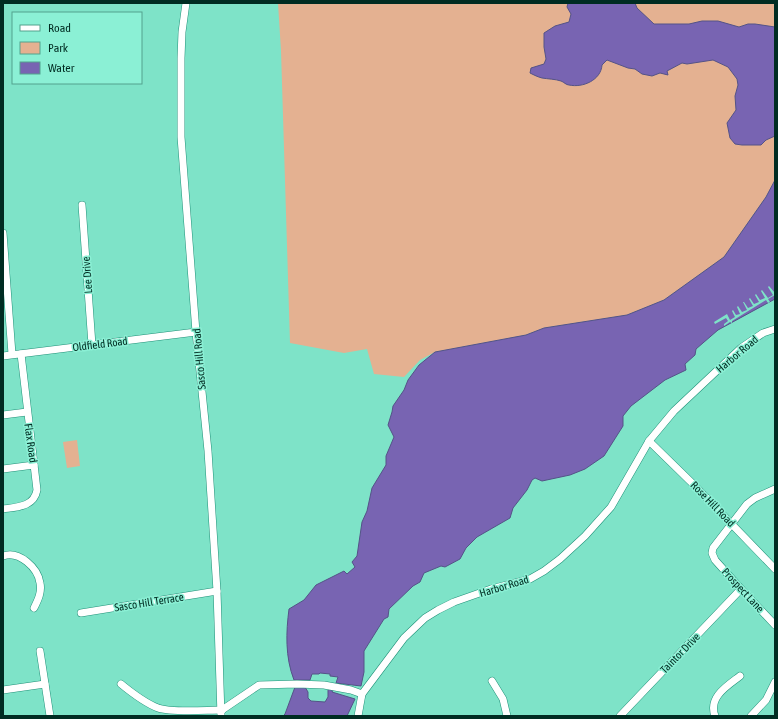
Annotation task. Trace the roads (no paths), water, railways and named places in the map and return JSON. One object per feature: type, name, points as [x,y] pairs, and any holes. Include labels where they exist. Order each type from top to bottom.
[{"type":"street","name":"Sasco Hill Road","points":[[186,3],[182,32],[181,58],[181,137],[196,332],[208,451],[217,591],[221,713]]},
{"type":"street","name":"Lee Drive","points":[[82,205],[92,344]]},
{"type":"street","points":[[3,233],[12,354]]},
{"type":"street","name":"Harbor Road","points":[[362,694],[404,638],[425,618],[454,602],[491,589],[530,579],[544,571],[585,536],[611,507],[649,441],[674,411],[730,357],[763,333],[775,328]]},
{"type":"street","name":"Oldfield Road","points":[[3,356],[196,332]]},
{"type":"street","name":"Flax Road","points":[[3,509],[23,506],[34,500],[37,490],[21,354]]},
{"type":"street","points":[[3,415],[27,412]]},
{"type":"street","name":"Rose Hill Road","points":[[649,441],[775,569]]},
{"type":"street","points":[[3,469],[34,466]]},
{"type":"street","points":[[731,524],[746,504],[775,489]]},
{"type":"street","name":"Prospect Lane","points":[[731,524],[713,548],[715,560],[740,589],[775,625]]},
{"type":"street","points":[[3,556],[7,555],[20,558],[30,564],[37,572],[41,584],[40,597],[34,608]]},
{"type":"street","name":"Taintor Drive","points":[[620,716],[740,589]]},
{"type":"street","name":"Sasco Hill Terrace","points":[[81,613],[217,591]]},
{"type":"street","points":[[40,651],[50,716]]},
{"type":"street","points":[[715,716],[714,706],[717,695],[740,676]]},
{"type":"street","points":[[492,681],[503,699],[507,716]]},
{"type":"street","points":[[751,716],[766,700],[775,682]]},
{"type":"street","points":[[3,690],[45,684]]},
{"type":"street","points":[[121,684],[158,708],[168,710],[221,713],[259,685],[306,684],[336,687],[362,694],[358,716]]},
{"type":"water","points":[[568,3],[635,3],[637,8],[654,24],[689,24],[702,21],[718,21],[739,27],[748,24],[755,24],[775,27],[775,136],[766,140],[761,145],[735,144],[730,138],[727,123],[736,110],[735,96],[738,85],[737,79],[728,67],[713,60],[687,64],[682,63],[667,71],[668,75],[660,73],[652,76],[642,74],[635,69],[607,60],[602,65],[601,70],[595,79],[585,84],[574,86],[554,79],[538,77],[530,73],[531,68],[544,64],[546,59],[544,33],[555,26],[569,22],[571,14],[567,7]]},
{"type":"water","points":[[775,180],[775,299],[718,330],[696,349],[695,355],[685,364],[686,370],[665,380],[631,406],[623,416],[623,426],[604,456],[585,469],[570,475],[542,481],[535,478],[532,480],[527,490],[513,508],[510,518],[477,537],[466,548],[460,559],[445,567],[441,566],[424,573],[420,582],[413,586],[389,609],[388,617],[384,619],[364,651],[364,672],[361,686],[336,683],[338,677],[320,673],[312,674],[310,680],[294,680],[289,662],[287,644],[289,609],[304,600],[316,585],[344,571],[347,574],[355,567],[352,562],[357,556],[362,522],[367,511],[372,488],[386,465],[386,456],[394,437],[388,425],[393,406],[404,390],[408,380],[419,365],[435,352],[526,335],[544,328],[627,315],[664,300],[724,257],[766,197]]},
{"type":"water","points":[[295,687],[305,687],[308,692],[308,698],[311,701],[325,702],[328,697],[329,689],[333,690],[332,692],[355,699],[347,716],[283,716]]}]
